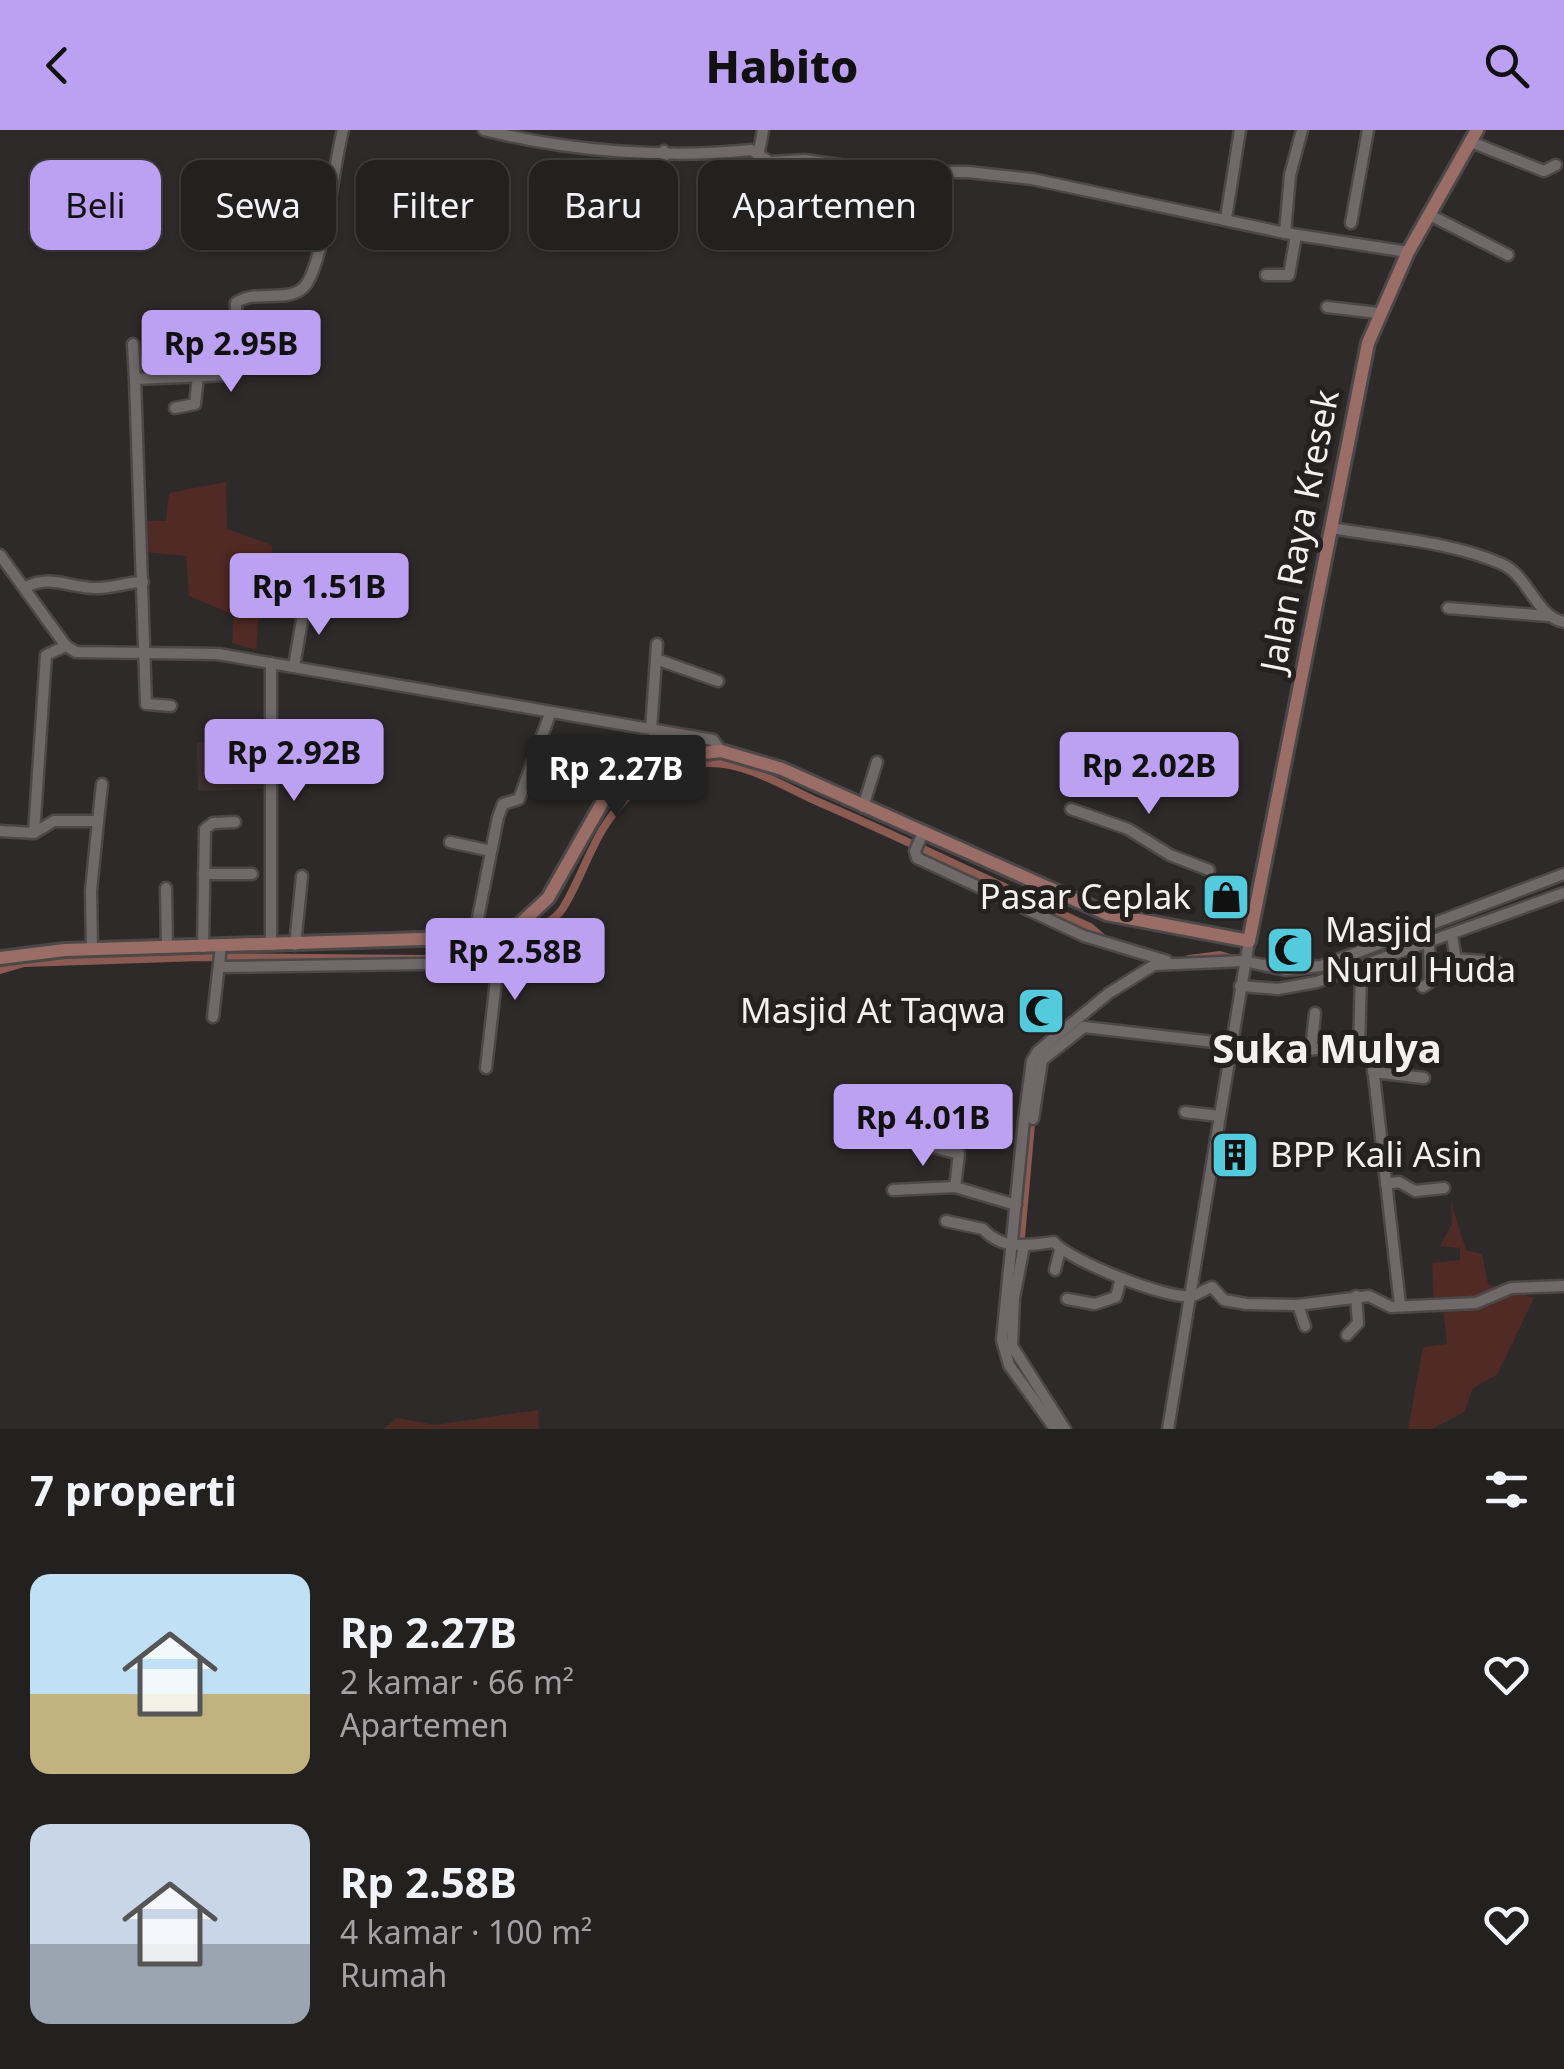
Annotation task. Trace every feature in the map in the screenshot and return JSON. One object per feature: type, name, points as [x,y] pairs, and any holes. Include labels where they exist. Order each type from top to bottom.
[{"type":"main road","name":"Jalan Raya Kresek","points":[[1249,941],[1362,365],[1378,313],[1474,136]]},
{"type":"main road","points":[[0,958],[92,950],[478,941],[524,931],[555,890],[606,796],[650,762],[721,751],[771,765],[864,807],[918,843],[1107,914],[1249,941]]},
{"type":"street","points":[[135,380],[229,375],[234,370],[236,303],[240,298],[291,293],[306,286],[321,244],[343,130]]},
{"type":"street","points":[[484,130],[546,144],[718,156],[751,150],[765,162],[805,160],[886,172],[1032,179],[1290,234],[1408,252]]},
{"type":"street","points":[[758,157],[763,130]]},
{"type":"street","points":[[1226,218],[1240,130]]},
{"type":"street","points":[[1266,275],[1289,275],[1290,176],[1302,130]]},
{"type":"street","points":[[1351,223],[1368,130]]},
{"type":"street","points":[[1474,136],[1544,171],[1556,165]]},
{"type":"street","points":[[663,160],[664,150]]},
{"type":"street","points":[[1430,216],[1508,255]]},
{"type":"street","points":[[1327,307],[1378,313]]},
{"type":"street","points":[[132,344],[146,705],[171,706]]},
{"type":"street","points":[[175,408],[196,404],[198,376]]},
{"type":"street","points":[[1332,528],[1466,552],[1506,566],[1548,616]]},
{"type":"street","points":[[0,555],[66,646],[95,655],[218,654],[714,740],[721,751]]},
{"type":"street","points":[[26,587],[45,580],[102,589],[116,582],[143,582]]},
{"type":"street","points":[[294,666],[305,603]]},
{"type":"street","points":[[1448,608],[1548,616],[1564,622]]},
{"type":"street","points":[[651,730],[657,644]]},
{"type":"street","points":[[34,833],[46,655],[66,646]]},
{"type":"street","points":[[656,659],[718,681]]},
{"type":"street","points":[[271,663],[271,945]]},
{"type":"street","points":[[486,1068],[497,977],[478,941],[491,851],[498,817],[506,802],[518,802],[550,714]]},
{"type":"street","points":[[864,807],[877,762]]},
{"type":"street","points":[[570,783],[606,796]]},
{"type":"street","points":[[92,950],[91,890],[102,784]]},
{"type":"street","points":[[1071,809],[1128,830],[1170,855],[1209,870]]},
{"type":"street","points":[[484,812],[498,817]]},
{"type":"street","points":[[0,832],[34,833],[60,820],[98,821]]},
{"type":"street","points":[[204,947],[205,829],[213,823],[234,822]]},
{"type":"street","points":[[450,842],[491,851]]},
{"type":"street","points":[[918,843],[914,856],[927,863],[1084,936],[1172,963]]},
{"type":"street","points":[[204,874],[252,874]]},
{"type":"street","points":[[1064,1429],[1012,1346],[1019,1246],[1016,1205],[1029,1078],[1038,1051],[1142,970],[1172,963],[1244,963],[1294,970],[1362,963],[1564,874]]},
{"type":"street","points":[[295,945],[302,876]]},
{"type":"street","points":[[166,888],[167,948]]},
{"type":"street","points":[[1240,983],[1278,989],[1429,944],[1564,894]]},
{"type":"street","points":[[524,931],[536,955]]},
{"type":"street","points":[[1452,936],[1456,959],[1496,962]]},
{"type":"street","name":"Jalan Raya Kresek","points":[[1168,1429],[1249,941]]},
{"type":"street","points":[[1423,987],[1430,982],[1429,944]]},
{"type":"street","points":[[213,1016],[221,948]]},
{"type":"street","points":[[222,965],[488,962]]},
{"type":"street","points":[[1359,1053],[1362,963]]},
{"type":"street","points":[[1311,1050],[1315,1013]]},
{"type":"street","points":[[1033,1119],[1042,1060],[1084,1027],[1231,1047],[1359,1053],[1372,1058],[1400,1305]]},
{"type":"street","points":[[1373,1072],[1424,1078]]},
{"type":"street","points":[[910,1112],[908,1140],[959,1154],[956,1187]]},
{"type":"street","points":[[1185,1112],[1219,1116]]},
{"type":"street","points":[[1386,1184],[1399,1182],[1415,1191],[1444,1188]]},
{"type":"street","points":[[893,1190],[956,1187],[1016,1205]]},
{"type":"street","points":[[946,1221],[983,1228],[991,1240],[1019,1246],[1053,1242],[1060,1250],[1121,1278],[1190,1297],[1210,1287],[1226,1301],[1298,1305],[1368,1296],[1384,1306],[1476,1304],[1511,1288],[1564,1286]]},
{"type":"street","points":[[1019,1246],[1003,1347],[1009,1365],[1055,1429]]},
{"type":"street","points":[[1054,1270],[1060,1250]]},
{"type":"street","points":[[1067,1299],[1108,1302],[1116,1297],[1121,1278]]},
{"type":"street","points":[[1347,1335],[1358,1323],[1356,1296]]},
{"type":"street","points":[[1298,1305],[1305,1326]]},
{"type":"shaded area","points":[[226,482],[227,529],[272,545],[274,579],[292,585],[287,619],[259,611],[256,650],[232,643],[234,615],[189,596],[186,556],[145,552],[145,521],[166,521],[169,493]]},
{"type":"shaded area","points":[[265,740],[267,789],[198,791],[197,742]]},
{"type":"shaded area","points":[[1451,1202],[1466,1250],[1482,1254],[1488,1284],[1534,1298],[1497,1375],[1473,1388],[1464,1412],[1432,1429],[1408,1429],[1423,1347],[1447,1344],[1443,1309],[1434,1309],[1432,1263],[1460,1260],[1460,1248],[1440,1246],[1452,1224]]},
{"type":"shaded area","points":[[538,1410],[539,1429],[383,1429],[397,1418],[435,1425]]},
{"type":"waterway","points":[[463,959],[546,924],[569,898],[604,827],[635,790],[661,773],[708,763],[735,766],[776,781],[1090,927],[1105,940]]},
{"type":"waterway","points":[[1189,959],[1220,955],[1234,959]]},
{"type":"waterway","points":[[0,970],[24,963],[202,957],[429,959]]},
{"type":"waterway","points":[[1020,1249],[1032,1113]]},
{"type":"place","name":"Pasar Ceplak","points":[[1226,897]]},
{"type":"place","name":"Masjid Nurul Huda","points":[[1290,950]]},
{"type":"place","name":"Masjid At Taqwa","points":[[1041,1011]]},
{"type":"place","name":"BPP Kali Asin","points":[[1235,1155]]},
{"type":"district","name":"Suka Mulya","points":[[1327,1049]]}]
